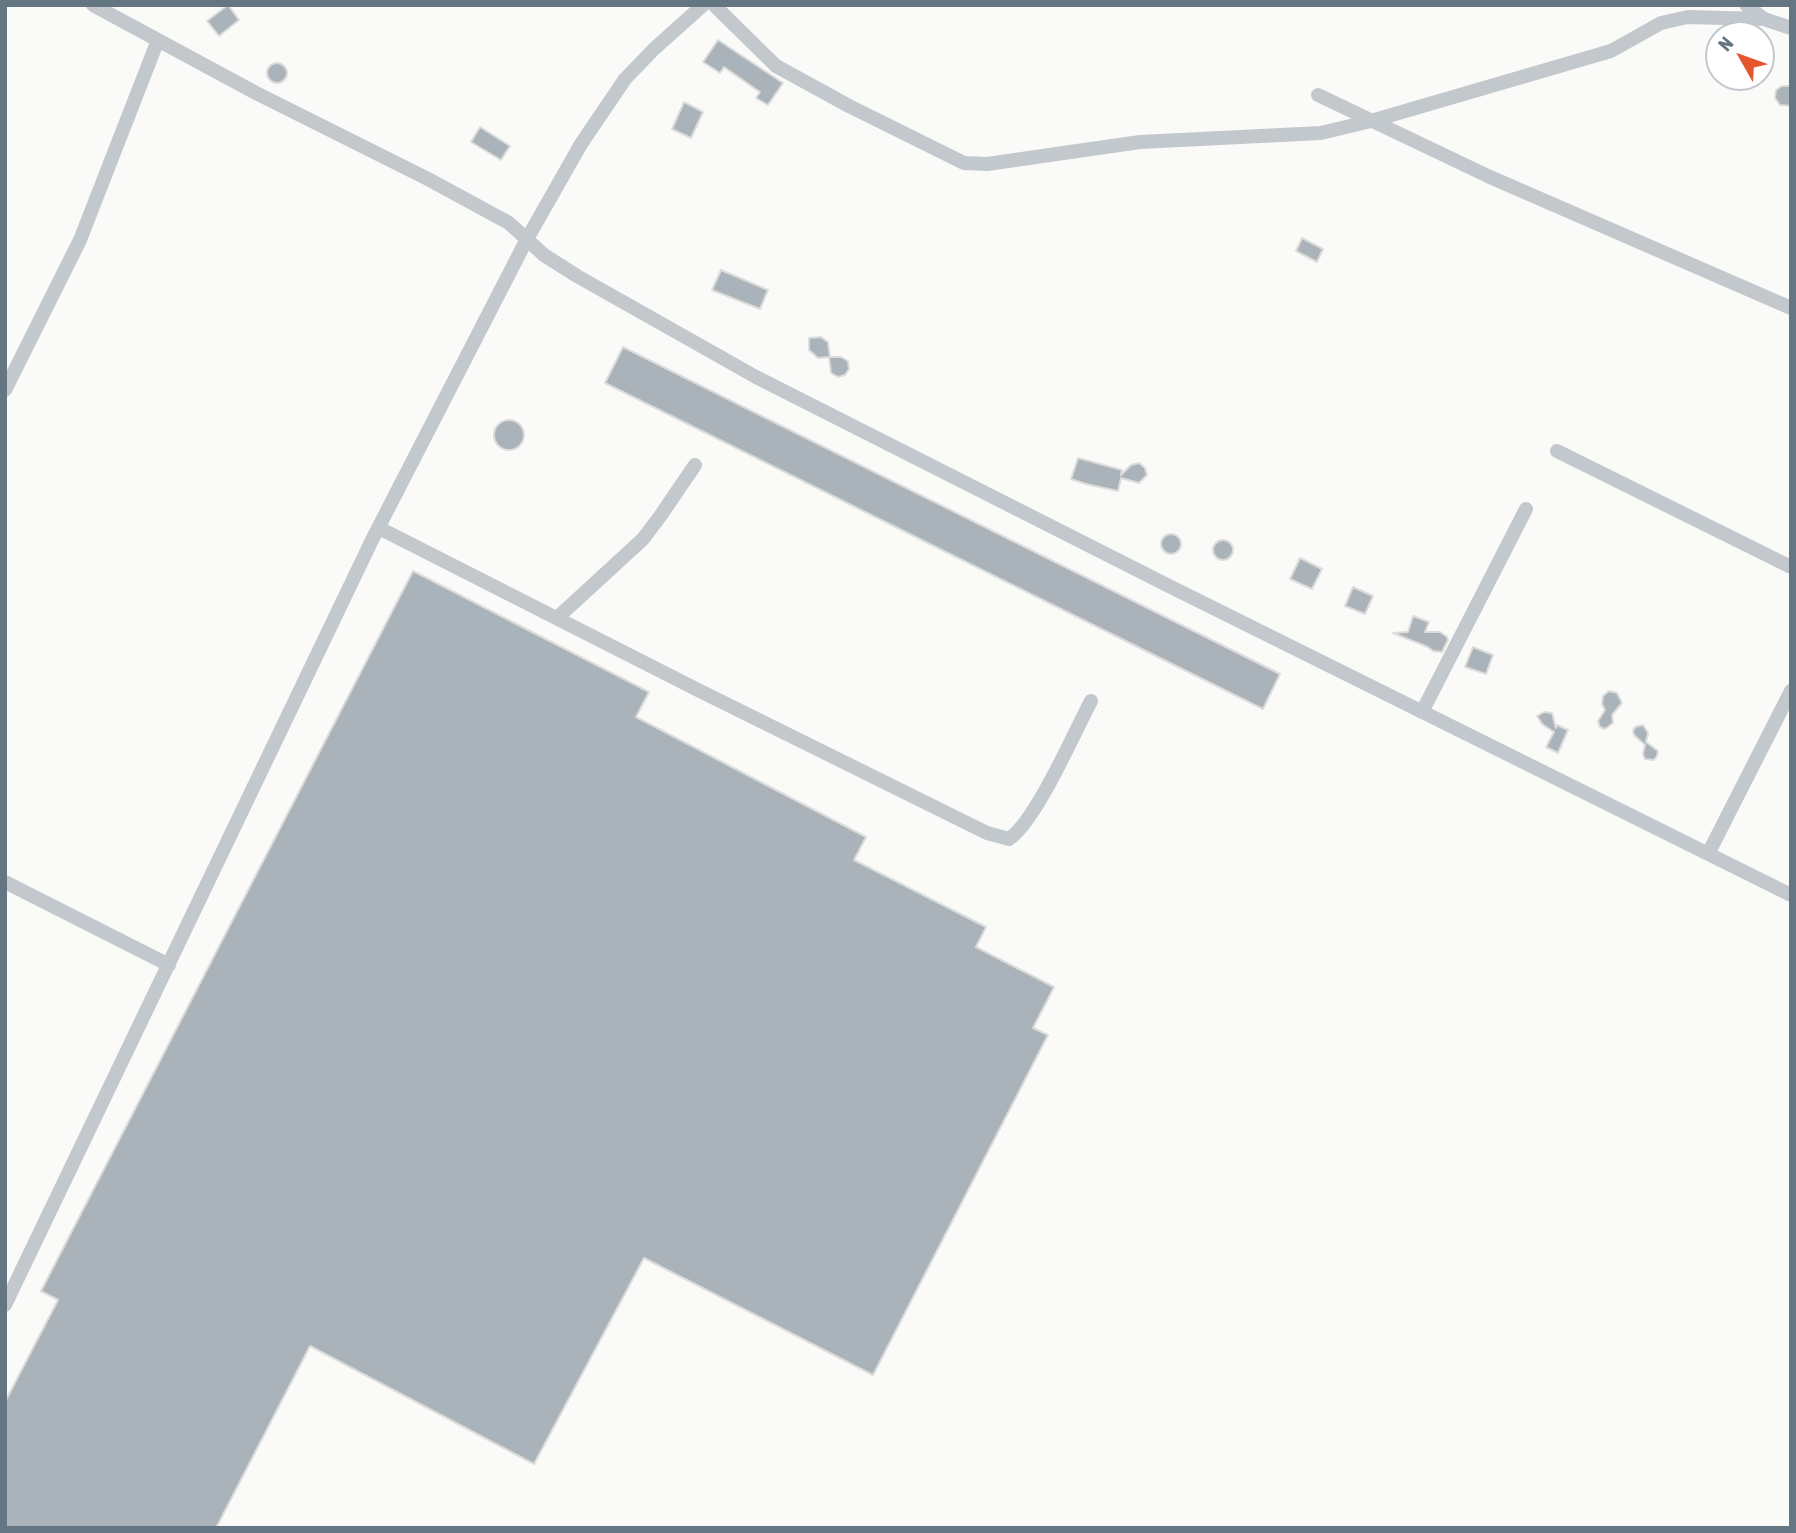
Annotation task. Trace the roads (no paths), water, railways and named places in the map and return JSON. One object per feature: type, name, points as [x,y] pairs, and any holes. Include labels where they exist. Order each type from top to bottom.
[{"type":"street","points":[[93,5],[256,93],[509,223],[544,255],[577,276],[756,377],[1532,768],[1709,852],[1791,895]]},
{"type":"street","points":[[5,1305],[379,528],[527,239],[581,144],[625,79],[654,48],[703,5]]},
{"type":"street","points":[[715,5],[776,66],[964,163],[987,164],[1140,142],[1321,133],[1611,51],[1661,23],[1688,17],[1764,19],[1791,28]]},
{"type":"street","points":[[1746,5],[1764,19]]},
{"type":"street","points":[[5,390],[80,240],[158,40]]},
{"type":"street","points":[[1318,95],[1490,177],[1791,308]]},
{"type":"street","points":[[1557,451],[1791,567]]},
{"type":"street","points":[[557,618],[643,539],[695,465]]},
{"type":"street","points":[[1422,712],[1526,509]]},
{"type":"street","points":[[379,528],[987,833],[1009,839],[1018,833],[1036,806],[1091,701]]},
{"type":"street","points":[[1709,852],[1791,691]]},
{"type":"street","points":[[5,881],[169,965]]}]
